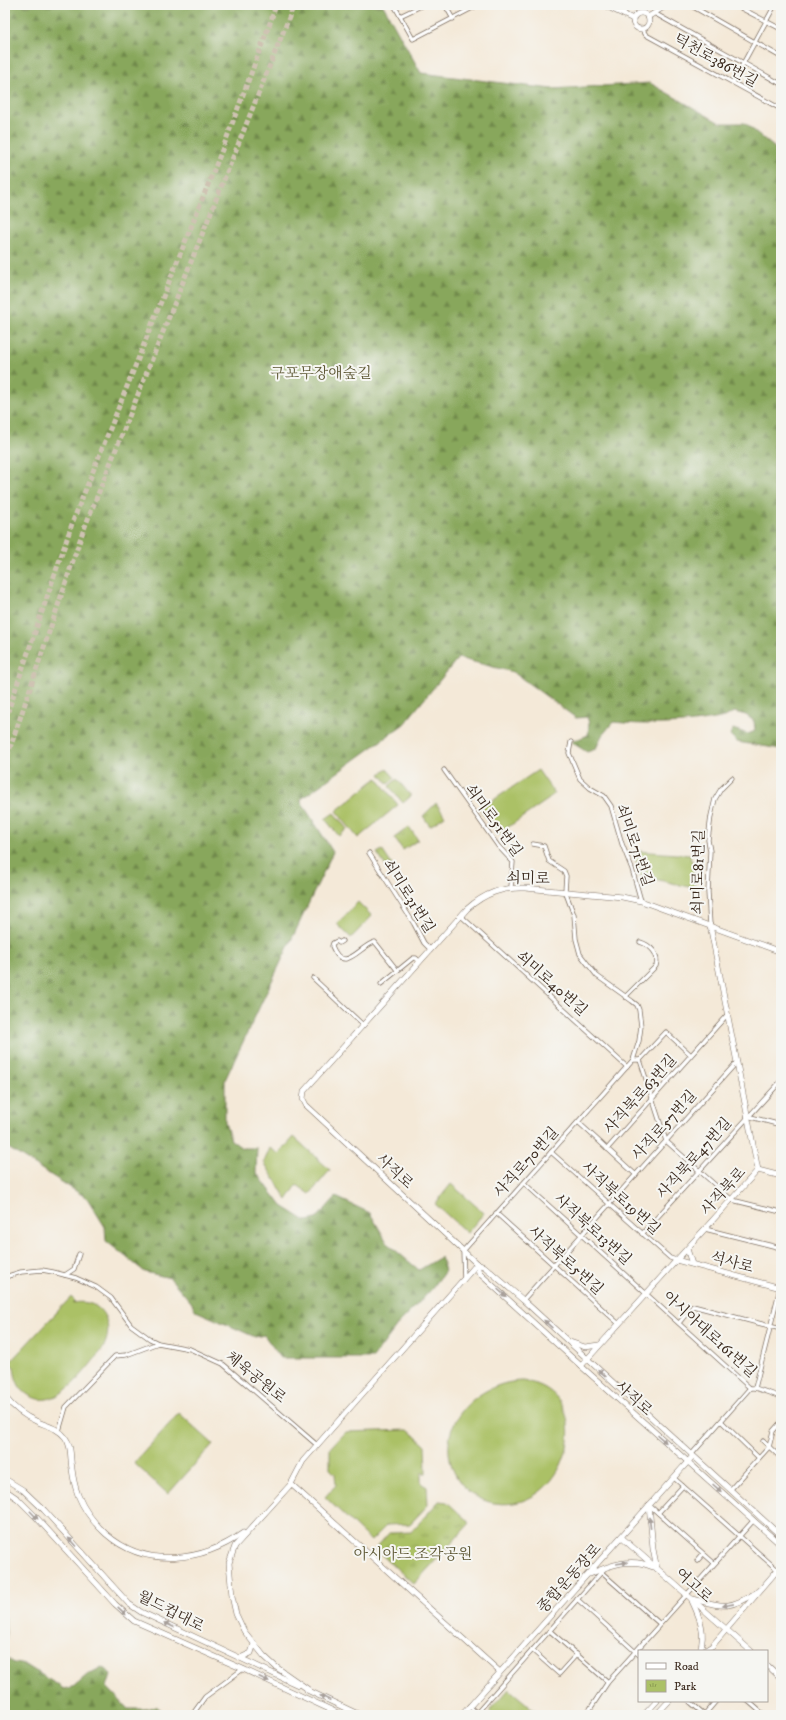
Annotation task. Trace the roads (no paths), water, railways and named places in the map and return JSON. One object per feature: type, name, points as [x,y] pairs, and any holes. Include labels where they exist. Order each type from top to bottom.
[{"type":"main road","points":[[604,5],[633,18]]},
{"type":"main road","points":[[648,17],[667,5]]},
{"type":"main road","points":[[633,18],[636,14],[642,13],[648,17]]},
{"type":"main road","points":[[633,18],[635,26],[642,29],[648,24],[648,17]]},
{"type":"main road","name":"쇠미로","points":[[304,1091],[461,916],[472,905],[489,893],[511,887],[622,897],[641,901],[781,952]]},
{"type":"main road","name":"사직북로","points":[[581,1366],[758,1170],[710,925]]},
{"type":"main road","name":"사직로","points":[[304,1091],[303,1099],[306,1105],[463,1251],[478,1264],[485,1267],[523,1300],[781,1536]]},
{"type":"main road","points":[[758,1170],[781,1176]]},
{"type":"main road","points":[[687,1249],[692,1264]]},
{"type":"main road","name":"석사로","points":[[676,1260],[781,1287]]},
{"type":"main road","points":[[309,1690],[276,1667],[264,1656],[244,1631],[236,1614],[232,1596],[229,1563],[235,1546],[291,1484],[303,1461],[478,1264]]},
{"type":"main road","name":"사직로","points":[[478,1264],[479,1272],[581,1366],[781,1545]]},
{"type":"main road","points":[[565,1340],[585,1347],[600,1345]]},
{"type":"main road","points":[[5,1397],[26,1415],[59,1431],[68,1441],[78,1496],[92,1518],[111,1538],[127,1549],[137,1553],[157,1557],[182,1558],[210,1551],[249,1529]]},
{"type":"main road","name":"종합운동장로","points":[[462,1714],[674,1478],[692,1455]]},
{"type":"main road","name":"월드컵대로","points":[[5,1479],[23,1490],[44,1510],[130,1604],[141,1612],[360,1715]]},
{"type":"main road","points":[[291,1484],[500,1672]]},
{"type":"main road","name":"월드컵대로","points":[[5,1490],[18,1499],[36,1517],[126,1616],[134,1621],[342,1715]]},
{"type":"main road","points":[[649,1505],[653,1549],[658,1569]]},
{"type":"main road","name":"여고로","points":[[621,1537],[750,1650]]},
{"type":"main road","points":[[588,1574],[607,1566],[628,1562],[646,1564],[658,1569]]},
{"type":"main road","points":[[711,1648],[780,1570]]},
{"type":"main road","points":[[691,1599],[725,1607],[749,1597],[763,1589]]},
{"type":"main road","points":[[691,1599],[702,1627],[703,1635],[700,1650]]},
{"type":"main road","points":[[240,1658],[251,1652],[254,1644]]},
{"type":"main road","points":[[768,1666],[781,1678]]},
{"type":"main road","points":[[644,1715],[656,1702]]},
{"type":"main road","points":[[656,1715],[668,1702]]},
{"type":"street","points":[[394,5],[414,39],[478,5]]},
{"type":"street","points":[[400,16],[422,5]]},
{"type":"street","points":[[445,5],[453,19]]},
{"type":"street","points":[[619,5],[626,15]]},
{"type":"street","points":[[690,5],[781,57]]},
{"type":"street","points":[[735,5],[781,29]]},
{"type":"street","points":[[733,82],[776,5]]},
{"type":"street","points":[[654,13],[781,84]]},
{"type":"street","name":"덕천로386번길","points":[[642,29],[646,34],[781,109]]},
{"type":"street","name":"쇠미로71번길","points":[[571,742],[569,753],[580,779],[590,788],[604,796],[611,806],[641,901]]},
{"type":"street","name":"쇠미로51번길","points":[[444,770],[498,846],[513,862],[511,887]]},
{"type":"street","name":"쇠미로81번길","points":[[710,925],[708,892],[710,851],[708,840],[710,822],[715,799],[721,789],[732,778]]},
{"type":"street","points":[[533,844],[544,846],[549,861],[564,871],[566,876],[565,892],[574,915],[576,939],[580,954],[597,976],[636,1005],[640,1015],[639,1041],[633,1060],[640,1060],[666,1141],[732,1200],[781,1212]]},
{"type":"street","name":"쇠미로31번길","points":[[368,853],[414,924],[424,943],[431,950]]},
{"type":"street","name":"쇠미로40번길","points":[[461,916],[627,1067]]},
{"type":"street","points":[[342,941],[339,943],[337,941],[333,943],[332,946],[337,955],[347,959],[375,942],[397,970]]},
{"type":"street","points":[[625,997],[656,966],[657,963],[656,955],[651,947],[640,942]]},
{"type":"street","points":[[381,984],[413,958],[416,958],[420,962]]},
{"type":"street","points":[[313,978],[363,1025]]},
{"type":"street","name":"사직북로63번길","points":[[607,1149],[727,1015]]},
{"type":"street","name":"사직북로63번길","points":[[640,1060],[666,1032],[691,1055]]},
{"type":"street","name":"사직로70번길","points":[[463,1251],[633,1060]]},
{"type":"street","name":"사직로57번길","points":[[523,1300],[737,1062]]},
{"type":"street","name":"사직북로47번길","points":[[642,1234],[781,1080]]},
{"type":"street","points":[[747,1116],[781,1125]]},
{"type":"street","points":[[578,1122],[636,1175]]},
{"type":"street","name":"사직북로19번길","points":[[551,1152],[642,1234],[670,1258],[676,1260]]},
{"type":"street","name":"사직북로13번길","points":[[524,1183],[647,1293]]},
{"type":"street","name":"사직북로5번길","points":[[496,1214],[619,1324]]},
{"type":"street","points":[[705,1229],[781,1248]]},
{"type":"street","points":[[463,1251],[464,1280]]},
{"type":"street","points":[[65,1275],[74,1269],[79,1254]]},
{"type":"street","name":"체육공원로","points":[[5,1277],[21,1272],[42,1270],[65,1275],[86,1282],[104,1292],[118,1306],[131,1325],[158,1343],[190,1349],[223,1364],[317,1445]]},
{"type":"street","points":[[755,1388],[781,1287]]},
{"type":"street","name":"아시아대로161번길","points":[[647,1293],[750,1388],[755,1388],[781,1397]]},
{"type":"street","points":[[679,1323],[693,1306],[781,1328]]},
{"type":"street","points":[[59,1431],[66,1407],[115,1356],[126,1355],[158,1343]]},
{"type":"street","points":[[692,1455],[750,1388]]},
{"type":"street","points":[[721,1421],[759,1458]]},
{"type":"street","points":[[730,1490],[769,1447],[773,1432],[781,1422]]},
{"type":"street","points":[[763,1441],[780,1457]]},
{"type":"street","points":[[780,1457],[781,1452]]},
{"type":"street","points":[[674,1478],[780,1570]]},
{"type":"street","points":[[658,1514],[683,1486]]},
{"type":"street","points":[[649,1505],[714,1563]]},
{"type":"street","points":[[586,1715],[608,1682],[753,1521]]},
{"type":"street","points":[[697,1561],[703,1554]]},
{"type":"street","name":"종합운동장로","points":[[477,1714],[607,1566]]},
{"type":"street","points":[[601,1572],[660,1624]]},
{"type":"street","points":[[577,1599],[638,1654]]},
{"type":"street","points":[[550,1631],[608,1682]]},
{"type":"street","points":[[532,1650],[559,1674],[576,1654]]},
{"type":"street","points":[[192,1715],[206,1698],[243,1669]]},
{"type":"street","points":[[690,1702],[704,1715],[715,1702]]},
{"type":"street","points":[[749,1702],[764,1715]]},
{"type":"street","points":[[469,1706],[477,1714]]},
{"type":"street","points":[[590,1711],[595,1715]]},
{"type":"tunnel","points":[[5,720],[73,521],[226,140],[276,5]]},
{"type":"tunnel","points":[[5,763],[82,534],[294,5]]},
{"type":"park label","name":"구포무장애숲길","points":[[321,373]]},
{"type":"park label","name":"아시아드 조각공원","points":[[413,1554]]}]
